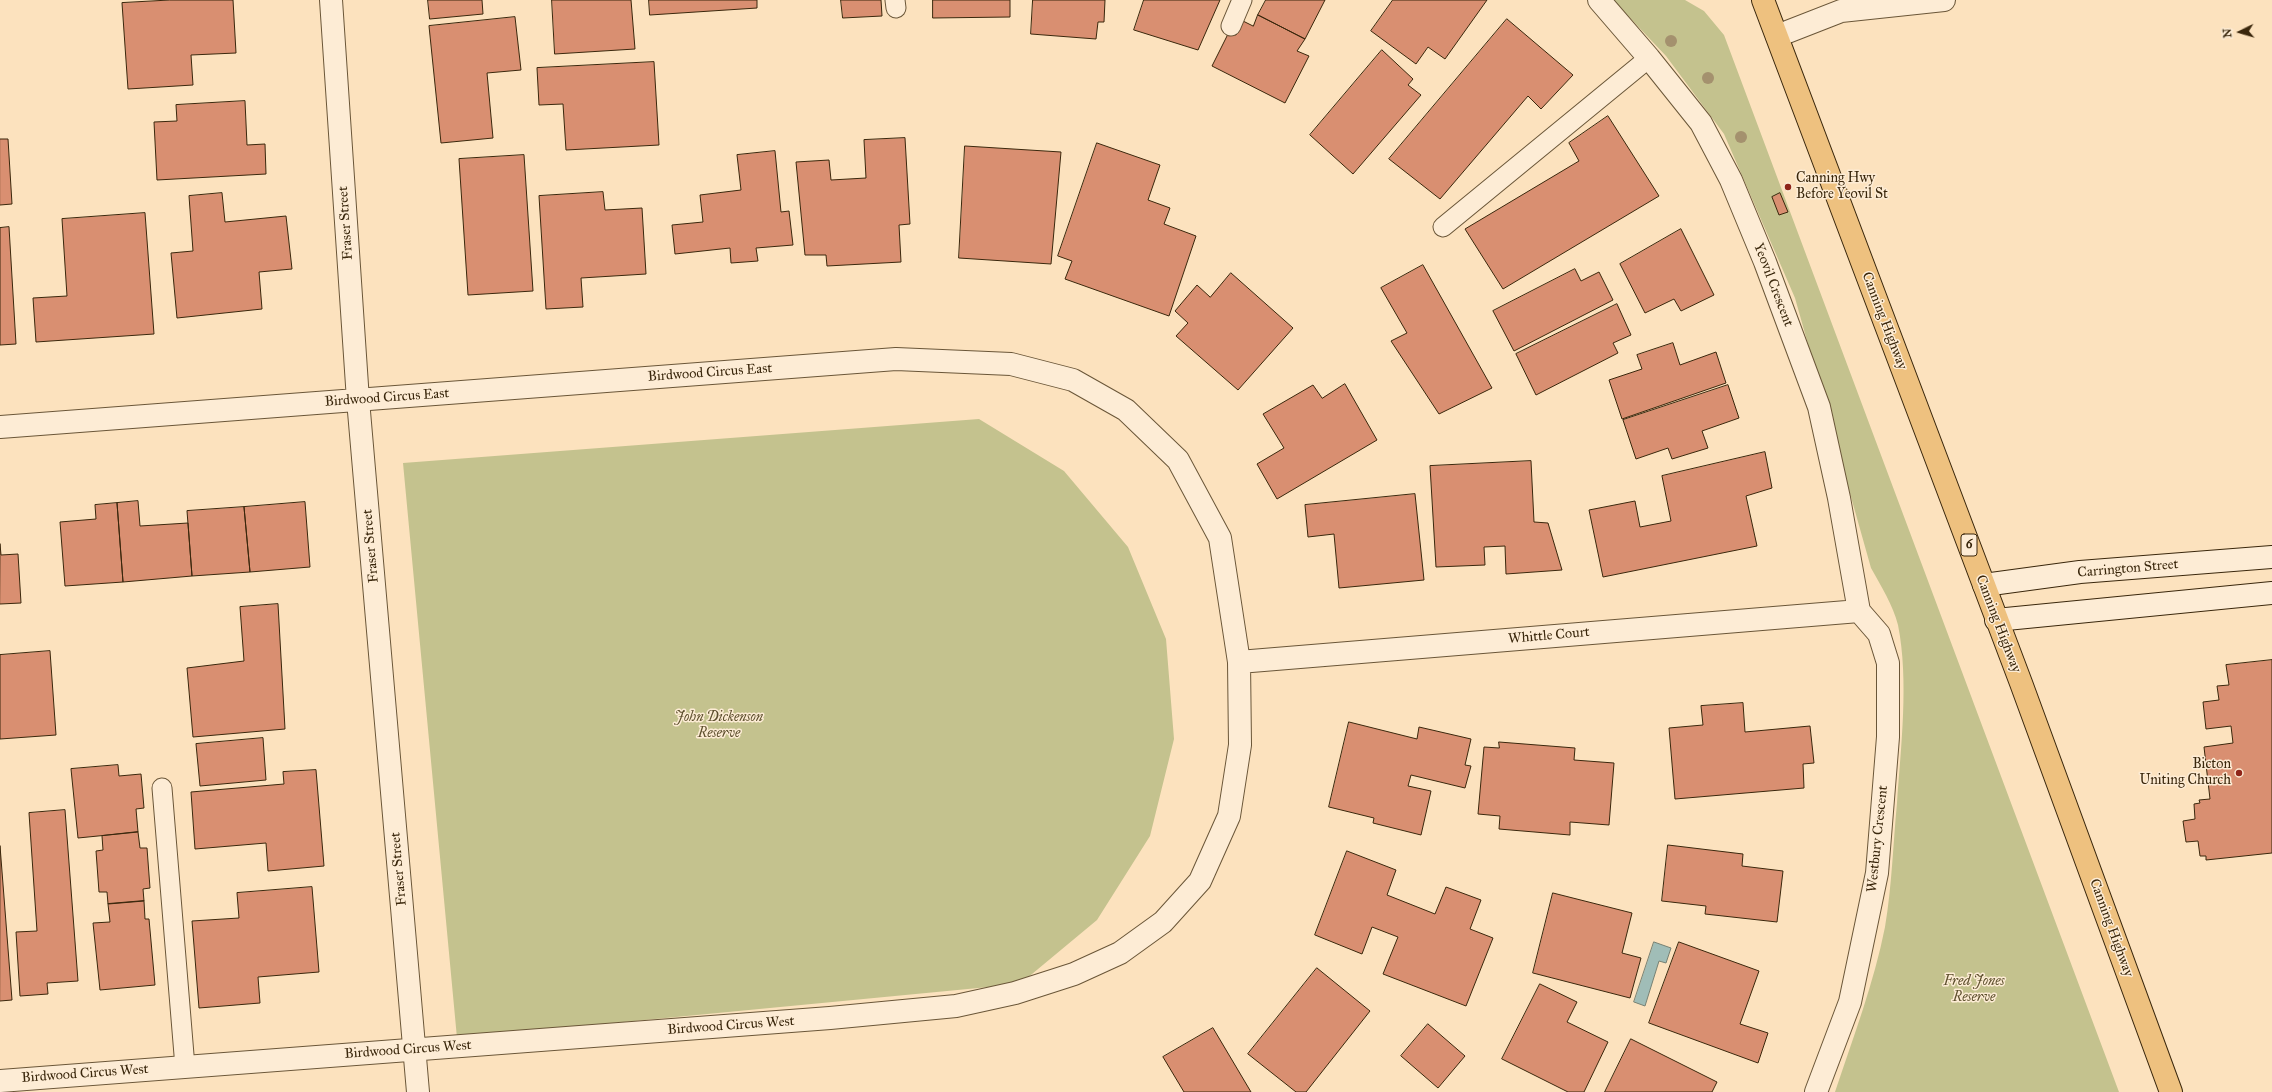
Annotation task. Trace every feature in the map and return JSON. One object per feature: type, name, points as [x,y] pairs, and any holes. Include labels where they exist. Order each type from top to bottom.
[{"type":"highway","name":"Canning Highway","points":[[1764,0],[1984,585],[2171,1092]]},
{"type":"street","name":"Fraser Street","points":[[332,0],[358,400],[418,1092]]},
{"type":"street","name":"Yeovil Crescent","points":[[1598,0],[1649,58],[1702,123],[1730,180],[1766,262],[1819,407],[1839,498],[1859,611]]},
{"type":"street","points":[[1777,36],[1841,11],[1944,0]]},
{"type":"street","name":"Birdwood Circus East","points":[[0,427],[896,359],[1011,364],[1073,380],[1126,410],[1178,460],[1220,538],[1239,662]]},
{"type":"street","name":"Carrington Street","points":[[1984,585],[2080,572],[2272,557]]},
{"type":"street","points":[[1996,620],[2272,593]]},
{"type":"street","name":"Whittle Court","points":[[1239,662],[1859,611]]},
{"type":"street","name":"Westbury Crescent","points":[[1816,1092],[1850,1002],[1877,873],[1888,737],[1888,664],[1880,634],[1859,611]]},
{"type":"street","name":"Birdwood Circus West","points":[[0,1081],[830,1018],[956,1006],[1015,993],[1074,974],[1114,956],[1162,922],[1200,881],[1229,816],[1240,745],[1239,662]]},
{"type":"lane","points":[[1231,26],[1242,0]]},
{"type":"lane","points":[[1443,227],[1649,58]]},
{"type":"lane","points":[[162,788],[185,1067]]},
{"type":"green space","name":"Fred Jones Reserve","points":[[1613,0],[1685,0],[1704,11],[1724,35],[2119,1092],[1835,1092],[1869,990],[1885,927],[1892,865],[1904,691],[1898,625],[1890,603],[1871,568],[1795,298],[1724,134],[1666,56]]},
{"type":"green space","name":"John Dickenson Reserve","points":[[979,419],[1064,471],[1128,547],[1166,639],[1174,739],[1150,836],[1097,920],[1020,984],[457,1038],[403,463]]},
{"type":"water","points":[[1654,942],[1671,948],[1666,963],[1659,961],[1645,1006],[1634,1002]]},
{"type":"building","points":[[170,0],[233,0],[236,53],[191,55],[193,85],[128,89],[122,3]]},
{"type":"building","points":[[428,0],[482,0],[483,14],[430,19]]},
{"type":"building","points":[[552,0],[631,0],[635,49],[555,54]]},
{"type":"building","points":[[649,0],[757,0],[757,8],[650,15]]},
{"type":"building","points":[[841,0],[881,0],[882,16],[843,18]]},
{"type":"building","points":[[933,0],[1010,0],[1010,17],[933,18]]},
{"type":"building","points":[[1033,0],[1105,0],[1104,22],[1098,22],[1096,39],[1031,34]]},
{"type":"building","points":[[1144,0],[1220,0],[1198,50],[1134,30]]},
{"type":"building","points":[[1266,0],[1325,0],[1305,39],[1258,15]]},
{"type":"building","points":[[1393,0],[1487,0],[1445,59],[1428,47],[1416,64],[1371,31]]},
{"type":"building","points":[[1258,15],[1305,39],[1297,51],[1309,56],[1285,103],[1212,66],[1229,32],[1236,35],[1243,21],[1253,26]]},
{"type":"building","points":[[515,17],[521,70],[487,73],[493,138],[441,143],[429,26]]},
{"type":"building","points":[[1507,19],[1573,75],[1541,109],[1528,96],[1440,199],[1389,159]]},
{"type":"building","points":[[1382,50],[1413,79],[1408,85],[1421,95],[1353,174],[1310,135]]},
{"type":"building","points":[[654,62],[659,145],[566,150],[563,104],[539,105],[537,68]]},
{"type":"building","points":[[245,101],[247,145],[265,144],[266,174],[157,180],[154,122],[177,121],[176,105]]},
{"type":"building","points":[[1608,116],[1659,196],[1503,289],[1465,229],[1579,161],[1569,143]]},
{"type":"building","points":[[905,138],[910,224],[899,225],[901,262],[827,266],[826,255],[805,255],[796,162],[829,160],[831,180],[866,178],[864,140]]},
{"type":"building","points":[[0,139],[8,139],[12,204],[0,205]]},
{"type":"building","points":[[1097,143],[1160,165],[1148,200],[1170,208],[1164,224],[1196,236],[1169,316],[1065,279],[1072,261],[1058,256]]},
{"type":"building","points":[[965,146],[1061,152],[1051,264],[959,258]]},
{"type":"building","points":[[775,151],[781,212],[789,211],[793,245],[756,248],[758,261],[731,263],[730,248],[675,254],[672,225],[703,222],[700,195],[741,190],[737,155]]},
{"type":"building","points":[[524,155],[533,291],[468,295],[459,159]]},
{"type":"building","points":[[603,192],[605,210],[642,208],[646,274],[581,278],[583,307],[546,309],[539,196]]},
{"type":"building","points":[[222,193],[225,222],[286,216],[292,269],[259,272],[262,309],[177,318],[171,253],[193,251],[189,196]]},
{"type":"building","points":[[1780,193],[1788,212],[1779,215],[1772,197]]},
{"type":"building","points":[[145,213],[154,334],[36,342],[33,298],[67,296],[62,219]]},
{"type":"building","points":[[9,227],[16,344],[0,345],[0,228]]},
{"type":"building","points":[[1681,229],[1714,295],[1681,311],[1674,299],[1645,313],[1620,264]]},
{"type":"building","points":[[1423,265],[1492,388],[1439,414],[1391,341],[1407,333],[1381,288]]},
{"type":"building","points":[[1575,269],[1581,281],[1599,272],[1613,300],[1514,351],[1493,311]]},
{"type":"building","points":[[1231,273],[1293,328],[1238,390],[1176,336],[1188,323],[1175,311],[1197,285],[1210,297]]},
{"type":"building","points":[[1617,304],[1631,335],[1613,343],[1618,353],[1536,395],[1516,354]]},
{"type":"building","points":[[1673,343],[1680,365],[1716,352],[1726,383],[1622,419],[1609,380],[1642,369],[1637,355]]},
{"type":"building","points":[[1345,384],[1377,440],[1277,499],[1257,464],[1284,448],[1263,414],[1313,385],[1322,398]]},
{"type":"building","points":[[1728,385],[1739,418],[1702,431],[1708,448],[1672,459],[1668,448],[1636,459],[1623,420]]},
{"type":"building","points":[[1765,452],[1772,488],[1746,496],[1757,546],[1603,577],[1589,510],[1635,501],[1640,527],[1671,521],[1662,476]]},
{"type":"building","points":[[1531,461],[1534,522],[1548,523],[1562,570],[1506,574],[1505,546],[1484,547],[1485,565],[1436,567],[1430,466]]},
{"type":"building","points":[[1415,494],[1424,580],[1339,588],[1334,534],[1308,537],[1305,505]]},
{"type":"building","points":[[138,501],[140,526],[188,523],[192,576],[123,582],[117,503]]},
{"type":"building","points":[[305,502],[310,567],[250,572],[244,507]]},
{"type":"building","points":[[117,503],[123,582],[65,586],[60,522],[96,519],[95,505]]},
{"type":"building","points":[[244,507],[250,572],[192,576],[187,511]]},
{"type":"building","points":[[0,544],[1,555],[18,554],[21,603],[0,604]]},
{"type":"building","points":[[278,604],[285,729],[193,737],[187,668],[244,661],[240,607]]},
{"type":"building","points":[[50,651],[56,735],[0,739],[0,655]]},
{"type":"building","name":"Bicton Uniting Church","points":[[2272,660],[2272,853],[2206,860],[2206,856],[2200,856],[2198,841],[2186,842],[2183,821],[2195,819],[2194,804],[2200,803],[2199,800],[2210,799],[2204,747],[2233,743],[2231,726],[2206,729],[2203,702],[2219,700],[2217,686],[2229,685],[2226,665]]},
{"type":"building","points":[[1743,703],[1745,732],[1810,726],[1814,763],[1803,764],[1804,788],[1675,799],[1669,728],[1703,725],[1701,706]]},
{"type":"building","points":[[1349,722],[1417,739],[1419,727],[1471,739],[1465,765],[1471,766],[1465,788],[1411,775],[1408,786],[1431,791],[1421,835],[1373,823],[1374,818],[1329,807]]},
{"type":"building","points":[[263,738],[266,780],[200,786],[196,744]]},
{"type":"building","points":[[1499,742],[1575,748],[1574,760],[1614,763],[1609,825],[1570,822],[1570,835],[1499,829],[1500,816],[1478,814],[1484,747],[1499,748]]},
{"type":"building","points":[[118,765],[119,776],[141,774],[144,808],[136,809],[138,832],[78,838],[71,769]]},
{"type":"building","points":[[316,770],[324,866],[268,871],[266,843],[195,849],[191,792],[284,784],[283,772]]},
{"type":"building","points":[[65,810],[78,981],[47,983],[48,994],[20,996],[16,932],[37,931],[29,813]]},
{"type":"building","points":[[138,832],[140,848],[147,848],[150,888],[143,889],[144,901],[108,904],[107,892],[99,892],[96,851],[103,850],[102,836]]},
{"type":"building","points":[[1668,845],[1743,854],[1742,866],[1783,871],[1777,922],[1705,914],[1706,906],[1662,901]]},
{"type":"building","points":[[0,846],[12,1000],[0,1001]]},
{"type":"building","points":[[1347,851],[1396,870],[1387,895],[1435,914],[1446,887],[1481,900],[1470,929],[1493,938],[1466,1006],[1383,974],[1398,937],[1372,927],[1362,954],[1315,935]]},
{"type":"building","points":[[312,887],[319,972],[258,977],[260,1003],[199,1008],[192,921],[239,918],[237,893]]},
{"type":"building","points":[[1553,893],[1632,913],[1622,953],[1641,958],[1630,998],[1533,973]]},
{"type":"building","points":[[144,901],[145,919],[149,919],[155,985],[100,990],[93,923],[110,922],[108,904]]},
{"type":"building","points":[[1679,942],[1759,971],[1740,1024],[1768,1033],[1758,1063],[1649,1023]]},
{"type":"building","points":[[1317,968],[1370,1011],[1306,1092],[1296,1092],[1248,1054]]},
{"type":"building","points":[[1540,984],[1577,1002],[1567,1022],[1608,1042],[1584,1092],[1568,1092],[1502,1059]]},
{"type":"building","points":[[1428,1024],[1465,1056],[1438,1088],[1401,1056]]},
{"type":"building","points":[[1213,1028],[1251,1092],[1184,1092],[1163,1057]]},
{"type":"building","points":[[1631,1039],[1717,1082],[1712,1092],[1605,1092]]},
{"type":"place","name":"Canning Hwy Before Yeovil St","points":[[1788,187]]},
{"type":"place","name":"Bicton Uniting Church","points":[[2239,773]]}]
